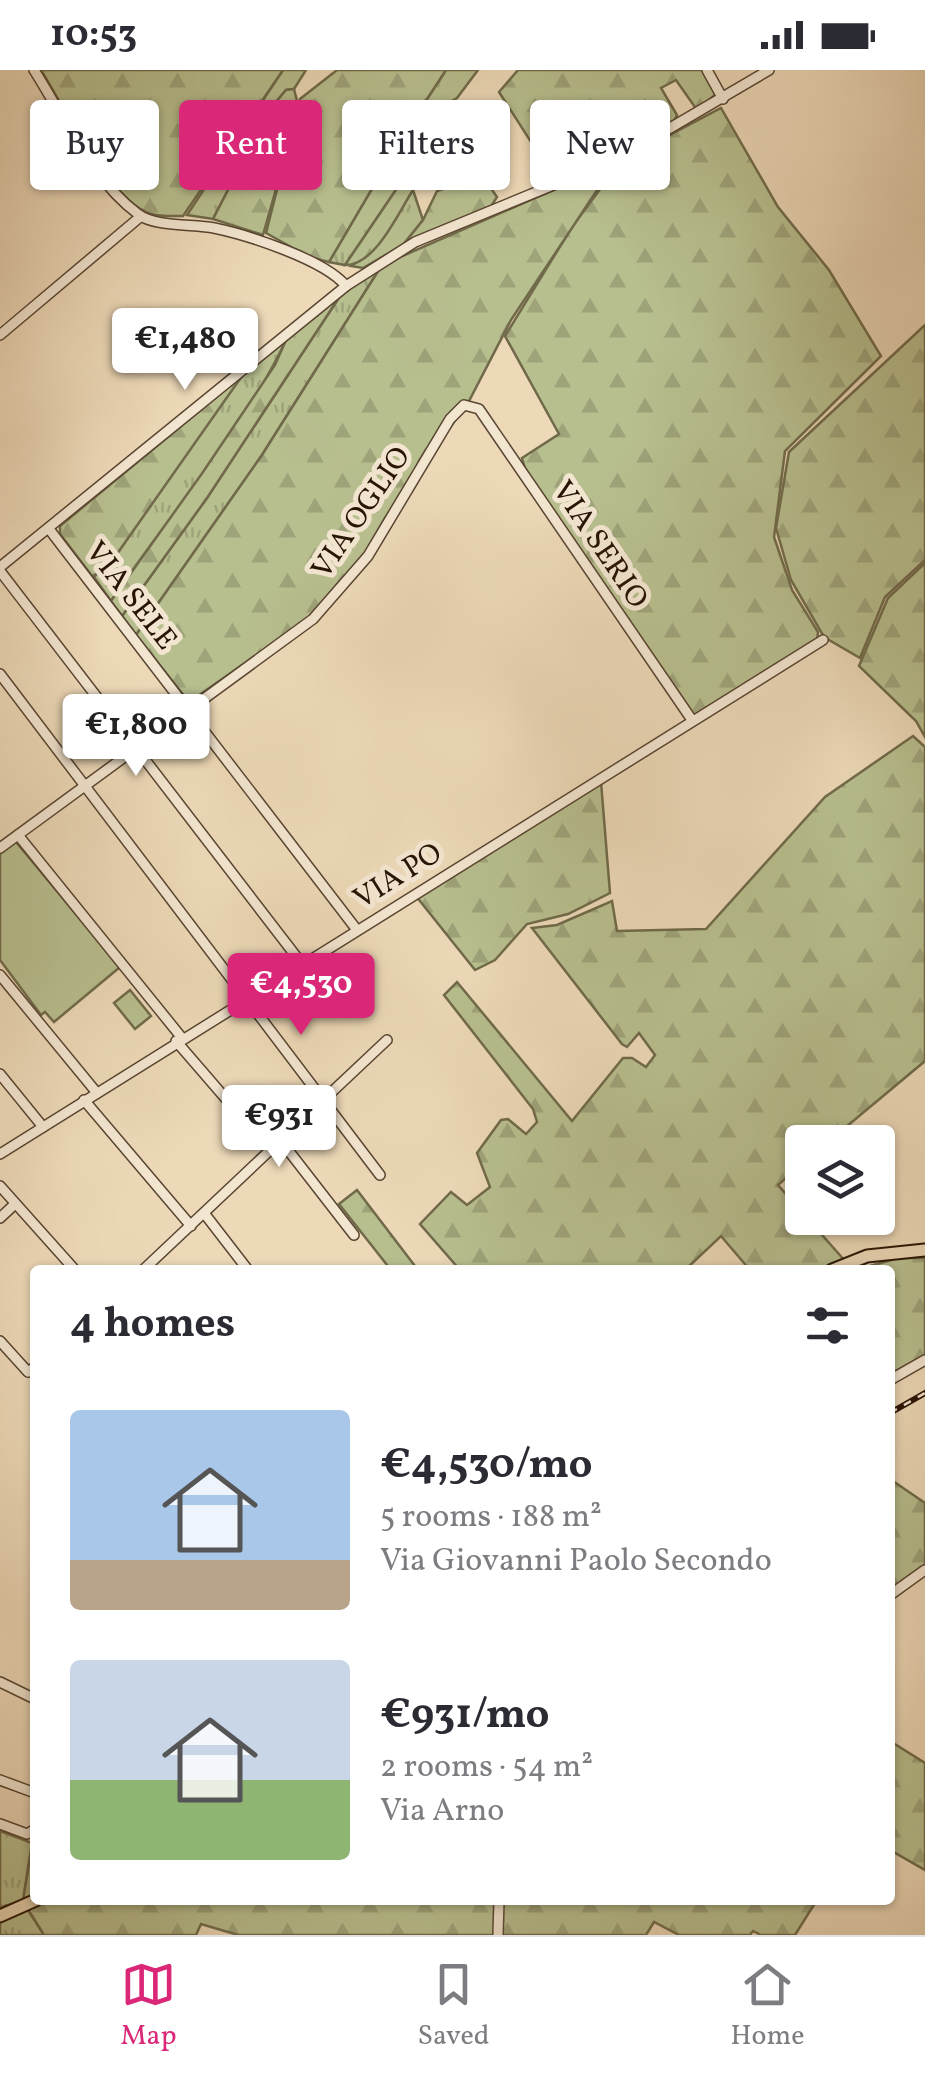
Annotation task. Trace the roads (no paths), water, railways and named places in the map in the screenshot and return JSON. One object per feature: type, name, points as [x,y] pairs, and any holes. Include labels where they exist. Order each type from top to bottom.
[{"type":"main road","points":[[844,1265],[867,1256],[925,1250]]},
{"type":"main road","points":[[0,1916],[30,1903]]},
{"type":"street","points":[[34,70],[94,166],[140,217],[215,228],[254,240],[333,270],[346,286]]},
{"type":"street","points":[[707,70],[723,99]]},
{"type":"street","points":[[302,964],[0,569],[346,286],[415,242],[605,164],[723,99],[753,74],[769,70]]},
{"type":"street","points":[[0,335],[140,217]]},
{"type":"street","name":"VIA OGLIO","points":[[0,848],[313,619],[368,556],[450,420],[464,405]]},
{"type":"street","name":"VIA SERIO","points":[[464,405],[479,410],[692,720]]},
{"type":"street","name":"VIA SELE","points":[[48,530],[357,930]]},
{"type":"street","name":"VIA PO","points":[[0,1154],[823,640]]},
{"type":"street","points":[[0,674],[380,1175]]},
{"type":"street","points":[[18,835],[271,1150]]},
{"type":"street","points":[[0,975],[96,1092]]},
{"type":"street","points":[[148,1265],[387,1040]]},
{"type":"street","points":[[0,1074],[43,1127]]},
{"type":"street","points":[[84,1100],[190,1226]]},
{"type":"street","points":[[281,1141],[354,1236]]},
{"type":"street","points":[[0,1186],[70,1265]]},
{"type":"street","points":[[0,1218],[15,1204]]},
{"type":"street","points":[[204,1213],[244,1265]]},
{"type":"street","points":[[154,1260],[158,1265]]},
{"type":"street","points":[[0,1341],[30,1368]]},
{"type":"street","points":[[895,1377],[925,1360]]},
{"type":"street","points":[[895,1591],[925,1570]]},
{"type":"street","points":[[0,1682],[30,1697]]},
{"type":"street","points":[[0,1780],[30,1791]]},
{"type":"street","points":[[0,1824],[30,1832]]},
{"type":"street","points":[[498,1935],[500,1905]]},
{"type":"railway","points":[[895,1410],[925,1393]]}]
